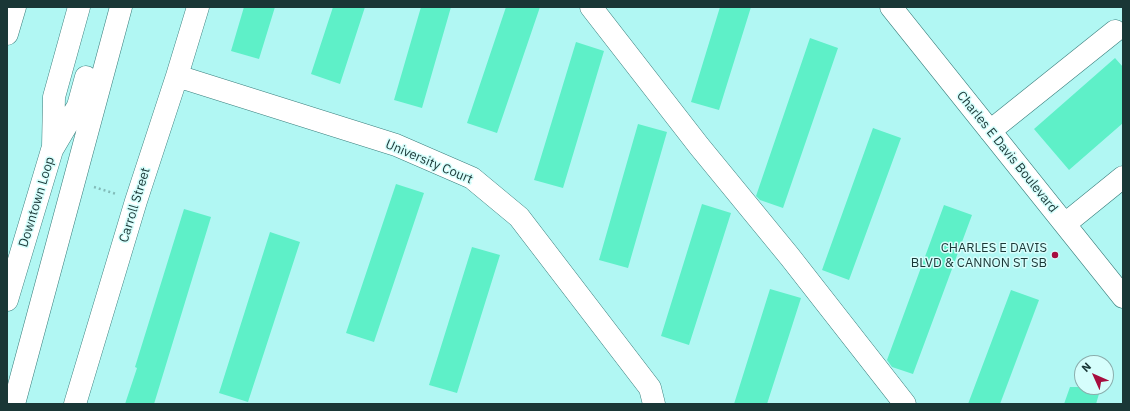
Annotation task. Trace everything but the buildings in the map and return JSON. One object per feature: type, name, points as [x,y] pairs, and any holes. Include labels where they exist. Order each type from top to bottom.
[{"type":"main road","points":[[7,17],[9,7]]},
{"type":"main road","points":[[7,34],[15,7]]},
{"type":"main road","points":[[52,150],[54,97],[79,7]]},
{"type":"main road","points":[[52,150],[78,106],[106,7]]},
{"type":"main road","points":[[14,404],[121,7]]},
{"type":"main road","name":"Carroll Street","points":[[75,404],[141,186],[198,7]]},
{"type":"main road","points":[[591,7],[699,146],[790,257],[905,404]]},
{"type":"main road","name":"Charles E Davis Boulevard","points":[[891,7],[1123,297]]},
{"type":"main road","points":[[990,131],[1115,31]]},
{"type":"main road","name":"University Court","points":[[177,76],[396,146],[472,178],[519,216],[650,388],[654,404]]},
{"type":"main road","name":"Downtown Loop","points":[[7,300],[52,150]]},
{"type":"main road","points":[[1065,224],[1123,177]]},
{"type":"path","points":[[88,185],[121,195]]},
{"type":"place","name":"CHARLES E DAVIS BLVD & CANNON ST SB","points":[[1055,255]]}]
